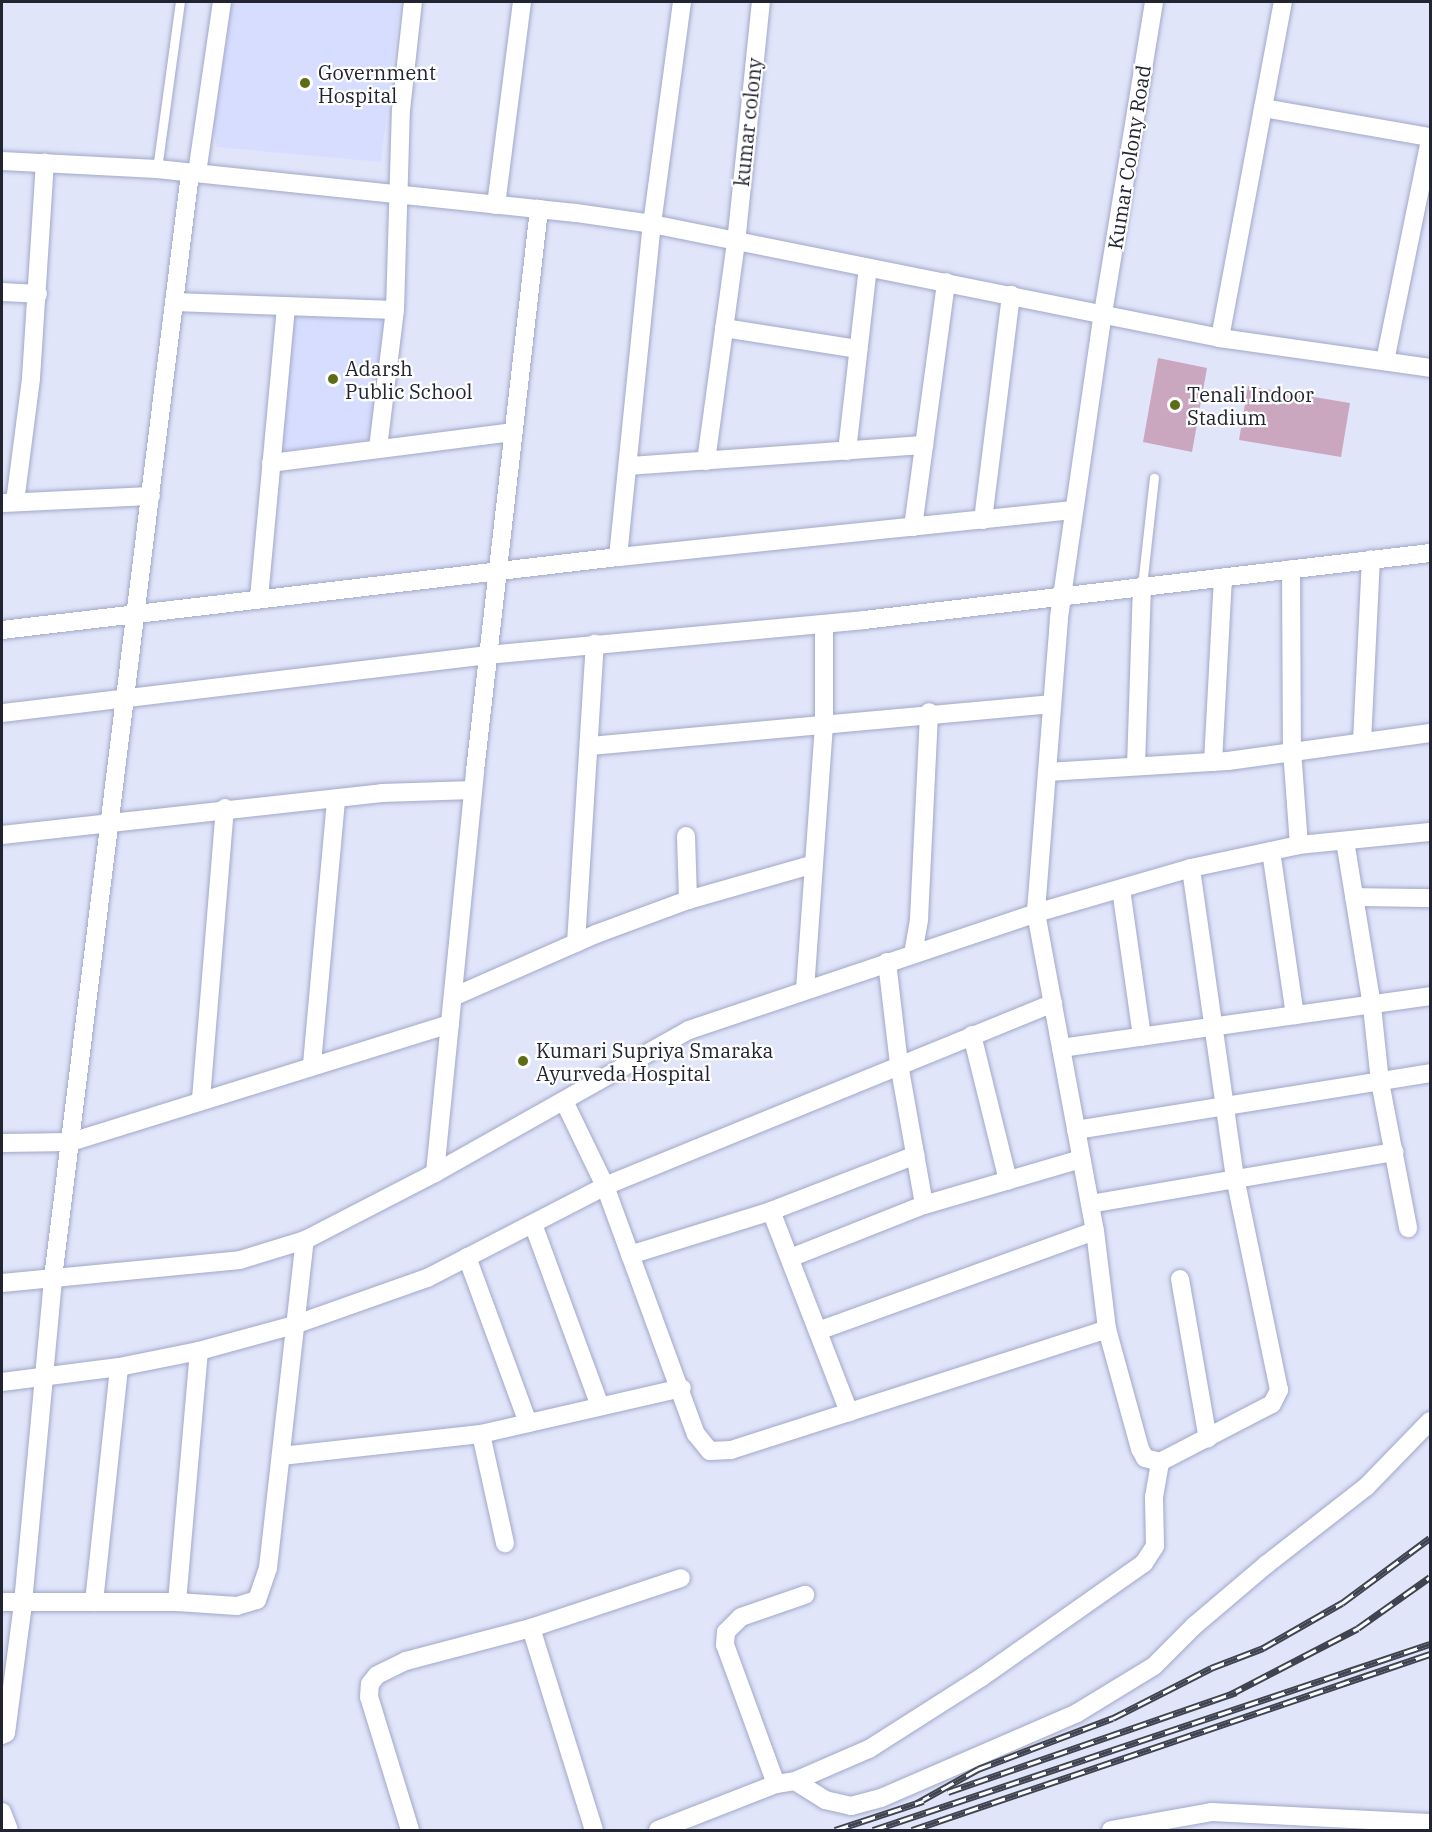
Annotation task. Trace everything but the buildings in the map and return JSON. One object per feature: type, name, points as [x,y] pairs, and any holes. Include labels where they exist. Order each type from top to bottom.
[{"type":"street","points":[[2,1735],[6,1733],[23,1603],[53,1278],[174,302],[222,2]]},
{"type":"street","points":[[378,448],[395,310],[402,100],[413,2]]},
{"type":"street","points":[[495,205],[522,2]]},
{"type":"street","points":[[618,557],[652,224],[682,2]]},
{"type":"street","name":"kumar colony","points":[[706,461],[736,243],[761,2]]},
{"type":"street","name":"Kumar Colony Road","points":[[1154,2],[1103,312],[1062,595],[1036,913],[1095,1231],[1107,1329],[1140,1449],[1145,1458],[1160,1462]]},
{"type":"street","points":[[1220,338],[1283,2]]},
{"type":"street","points":[[1263,108],[1431,138],[1385,361]]},
{"type":"street","points":[[2,161],[157,169],[399,192],[652,224],[736,243],[1103,312],[1220,338],[1431,368]]},
{"type":"street","points":[[45,162],[38,294],[8,502],[151,496]]},
{"type":"street","points":[[435,1173],[473,790],[539,209]]},
{"type":"street","points":[[847,451],[868,268]]},
{"type":"street","points":[[913,527],[946,282]]},
{"type":"street","points":[[2,292],[38,294]]},
{"type":"street","points":[[983,520],[1011,294]]},
{"type":"street","points":[[174,302],[395,310]]},
{"type":"street","points":[[259,598],[285,307]]},
{"type":"street","points":[[724,328],[858,350]]},
{"type":"street","points":[[271,463],[513,432]]},
{"type":"street","points":[[629,466],[924,445]]},
{"type":"street","points":[[2,630],[618,557],[1074,510]]},
{"type":"street","points":[[2,713],[488,655],[824,624],[1431,553]]},
{"type":"street","points":[[1362,742],[1371,559]]},
{"type":"street","points":[[1292,569],[1292,750],[1299,845]]},
{"type":"street","points":[[1213,762],[1223,578]]},
{"type":"street","points":[[1136,766],[1142,586]]},
{"type":"street","points":[[805,990],[824,725],[824,624]]},
{"type":"street","points":[[576,943],[591,746],[595,644]]},
{"type":"street","points":[[591,746],[824,725],[929,712],[1052,704]]},
{"type":"street","points":[[913,954],[919,919],[929,712]]},
{"type":"street","points":[[1047,772],[1213,762],[1431,733]]},
{"type":"street","points":[[2,835],[111,824],[225,808],[382,793],[473,790]]},
{"type":"street","points":[[312,1064],[336,799]]},
{"type":"street","points":[[201,1100],[225,808]]},
{"type":"street","points":[[2,1283],[240,1260],[305,1239],[435,1173],[689,1030],[1036,913],[1191,868],[1299,845],[1431,832]]},
{"type":"street","points":[[686,836],[688,900]]},
{"type":"street","points":[[1345,841],[1372,1006],[1380,1082],[1408,1228]]},
{"type":"street","points":[[1270,851],[1295,1015]]},
{"type":"street","points":[[453,998],[576,943],[688,900],[813,864]]},
{"type":"street","points":[[658,1830],[776,1784],[795,1781],[869,1749],[982,1677],[1144,1563],[1155,1546],[1154,1497],[1160,1462],[1272,1404],[1279,1390],[1235,1178],[1191,868]]},
{"type":"street","points":[[1121,889],[1142,1037]]},
{"type":"street","points":[[1354,897],[1431,898]]},
{"type":"street","points":[[887,962],[899,1064],[924,1205]]},
{"type":"street","points":[[1061,1048],[1431,996]]},
{"type":"street","points":[[2,1382],[119,1367],[199,1351],[294,1325],[427,1278],[605,1186],[1053,1003]]},
{"type":"street","points":[[2,1143],[71,1142],[312,1064],[450,1024]]},
{"type":"street","points":[[972,1035],[1008,1181]]},
{"type":"street","points":[[1076,1130],[1431,1073]]},
{"type":"street","points":[[564,1101],[605,1186],[682,1388],[696,1434],[710,1451],[731,1450],[1107,1329]]},
{"type":"street","points":[[1090,1204],[1395,1152]]},
{"type":"street","points":[[630,1255],[771,1211],[916,1155]]},
{"type":"street","points":[[790,1258],[924,1205],[1082,1159]]},
{"type":"street","points":[[771,1211],[849,1412]]},
{"type":"street","points":[[532,1224],[600,1406]]},
{"type":"street","points":[[818,1331],[1095,1231]]},
{"type":"street","points":[[2,1602],[177,1602],[237,1606],[257,1600],[268,1568],[305,1239]]},
{"type":"street","points":[[468,1257],[528,1423]]},
{"type":"street","points":[[1180,1279],[1208,1439]]},
{"type":"street","points":[[177,1602],[199,1351]]},
{"type":"street","points":[[94,1602],[119,1367]]},
{"type":"street","points":[[281,1456],[481,1434],[682,1388]]},
{"type":"street","points":[[795,1781],[825,1800],[851,1806],[881,1798],[1077,1713],[1154,1666],[1195,1625],[1267,1564],[1366,1486],[1431,1421]]},
{"type":"street","points":[[481,1434],[505,1543]]},
{"type":"street","points":[[410,1830],[371,1707],[370,1684],[383,1671],[406,1661],[531,1628],[681,1578]]},
{"type":"street","points":[[776,1784],[725,1645],[726,1632],[741,1617],[805,1594]]},
{"type":"street","points":[[531,1628],[594,1830]]},
{"type":"street","points":[[2,1812],[9,1830]]},
{"type":"street","points":[[1111,1830],[1212,1812],[1359,1826],[1431,1823]]},
{"type":"lane","points":[[157,169],[180,2]]},
{"type":"lane","points":[[1142,586],[1154,478]]},
{"type":"shaded area","name":"Government Hospital","points":[[232,2],[400,2],[381,162],[217,147],[213,127]]},
{"type":"shaded area","name":"Adarsh Public School","points":[[292,315],[386,319],[373,439],[280,451]]},
{"type":"shaded area","name":"Tenali Indoor Stadium","points":[[1158,358],[1207,368],[1192,452],[1143,442]]},
{"type":"shaded area","points":[[1248,386],[1350,403],[1341,457],[1239,440]]},
{"type":"railway","points":[[917,1803],[978,1769],[1113,1718],[1211,1668],[1263,1648],[1342,1603],[1430,1538]]},
{"type":"railway","points":[[1229,1695],[1358,1628],[1430,1577]]},
{"type":"railway","points":[[873,1830],[1430,1644]]},
{"type":"railway","points":[[912,1830],[1430,1654]]},
{"type":"railway","points":[[948,1792],[1236,1692]]},
{"type":"railway","points":[[835,1830],[923,1801]]},
{"type":"place","name":"Government Hospital","points":[[305,83]]},
{"type":"place","name":"Adarsh Public School","points":[[333,379]]},
{"type":"place","name":"Tenali Indoor Stadium","points":[[1175,405]]},
{"type":"place","name":"Kumari Supriya Smaraka Ayurveda Hospital","points":[[523,1061]]}]
